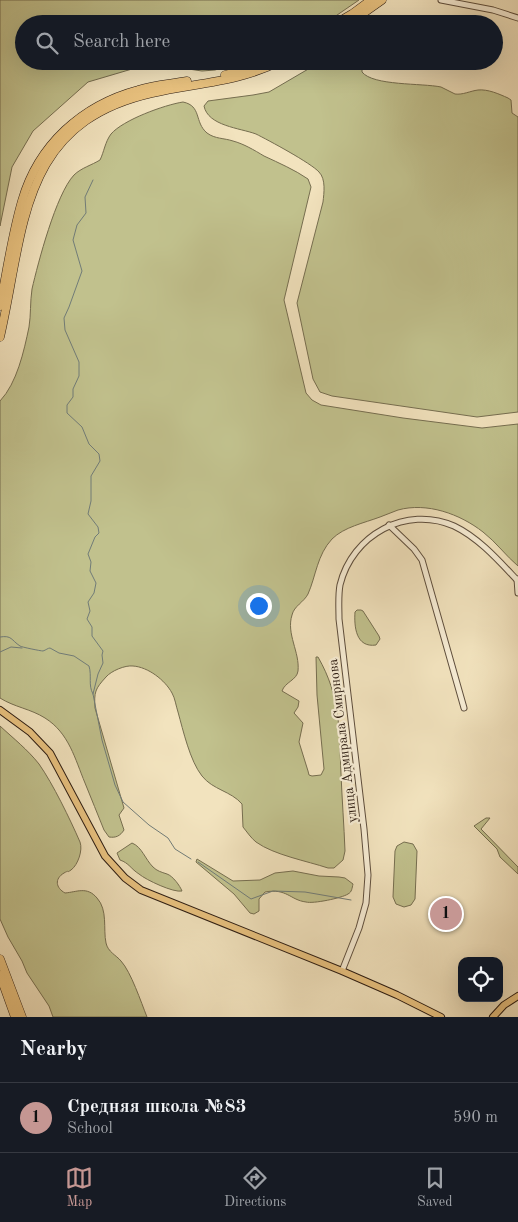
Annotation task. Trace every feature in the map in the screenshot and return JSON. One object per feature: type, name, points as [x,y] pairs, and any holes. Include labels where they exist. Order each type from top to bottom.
[{"type":"highway","points":[[350,15],[371,0]]},
{"type":"highway","points":[[361,15],[382,0]]},
{"type":"highway","points":[[0,306],[24,192],[43,155],[60,133],[92,109],[120,96],[152,86],[244,70]]},
{"type":"highway","points":[[0,337],[28,204],[42,168],[65,138],[99,112],[141,95],[243,77],[259,70]]},
{"type":"highway","points":[[0,959],[22,1017]]},
{"type":"highway","points":[[0,975],[16,1017]]},
{"type":"main road","points":[[0,710],[30,732],[50,753],[101,850],[124,878],[141,890],[342,971],[441,1017]]},
{"type":"main road","points":[[493,1017],[504,1005],[518,996]]},
{"type":"street","points":[[441,0],[493,10],[518,18]]},
{"type":"street","name":"улица Адмирала Смирнова","points":[[342,971],[359,928],[368,888],[364,829],[339,619],[340,585],[347,567],[360,547],[373,534],[389,525],[404,521],[432,519],[453,526],[482,545],[518,580]]},
{"type":"street","points":[[389,525],[414,549],[422,560],[464,708]]},
{"type":"street","points":[[518,580],[518,593]]},
{"type":"green space","points":[[0,0],[359,0],[337,15],[15,15],[15,70],[129,70],[88,82],[33,131],[12,167],[0,226]]},
{"type":"green space","points":[[307,70],[362,70],[362,72],[376,80],[441,87],[455,94],[486,90],[511,100],[512,113],[518,117],[518,412],[477,417],[332,396],[320,392],[313,379],[297,303],[323,202],[323,178],[314,168],[270,141],[256,134],[218,122],[207,113],[204,106],[208,101],[269,92]]},
{"type":"green space","points":[[183,102],[193,107],[203,129],[210,135],[245,145],[308,179],[311,187],[284,300],[306,393],[312,400],[321,405],[482,428],[518,424],[518,566],[488,536],[454,515],[432,509],[409,508],[398,510],[348,528],[332,539],[323,552],[308,594],[293,612],[291,629],[298,671],[296,677],[282,691],[299,701],[294,713],[303,723],[299,742],[309,775],[312,776],[321,775],[324,769],[317,695],[316,657],[318,657],[326,672],[335,700],[340,743],[345,851],[343,860],[334,868],[328,868],[281,854],[263,847],[252,839],[243,827],[242,804],[233,796],[206,781],[198,770],[187,745],[173,695],[165,683],[156,675],[139,667],[126,666],[106,677],[97,688],[95,694],[95,708],[124,808],[119,815],[124,830],[114,837],[109,837],[104,830],[70,747],[60,731],[40,715],[0,698],[0,401],[11,385],[22,356],[29,327],[32,289],[43,247],[54,213],[67,184],[83,168],[100,160],[111,134],[144,114]]},
{"type":"green space","points":[[357,610],[363,611],[379,636],[380,639],[376,645],[369,645],[360,640],[356,630],[355,612]]},
{"type":"green space","points":[[0,726],[39,764],[50,781],[80,842],[81,849],[78,861],[74,868],[61,875],[57,883],[58,886],[65,893],[86,891],[97,898],[103,908],[107,946],[125,966],[147,1017],[53,1017],[49,1006],[27,973],[8,937],[0,919]]},
{"type":"green space","points":[[486,818],[490,818],[481,829],[518,867],[518,874],[500,857],[497,849],[474,826]]},
{"type":"green space","points":[[404,842],[413,844],[417,851],[415,899],[411,905],[404,907],[396,904],[393,897],[395,851],[397,846]]},
{"type":"green space","points":[[132,843],[138,847],[150,864],[174,879],[182,891],[173,890],[154,883],[120,860],[117,853]]},
{"type":"green space","points":[[197,859],[233,881],[260,880],[275,873],[293,871],[345,878],[353,884],[352,890],[345,896],[315,902],[301,901],[278,892],[265,892],[259,899],[259,911],[254,914],[250,913],[234,894],[196,862]]},
{"type":"waterway","points":[[93,180],[85,197],[86,213],[77,225],[73,240],[82,271],[64,318],[65,330],[79,362],[79,376],[73,389],[73,397],[67,405],[67,413],[82,427],[89,444],[99,454],[100,461],[91,476],[91,501],[88,514],[98,527],[99,533],[95,537],[88,554],[91,562],[90,571],[96,583],[94,593],[88,602],[90,611],[87,619],[92,627],[92,636],[103,651],[103,663],[93,694]]},
{"type":"waterway","points":[[0,637],[9,637],[20,646],[27,648],[43,651],[50,648],[59,653],[74,656],[89,666],[91,687],[102,740],[115,785],[123,802],[149,825],[168,838],[175,849],[191,859]]},
{"type":"waterway","points":[[0,652],[11,647],[22,648]]},
{"type":"waterway","points":[[198,862],[251,899],[273,891],[305,892],[351,900]]},
{"type":"place","name":"Средняя школа №83","points":[[446,914]]}]
